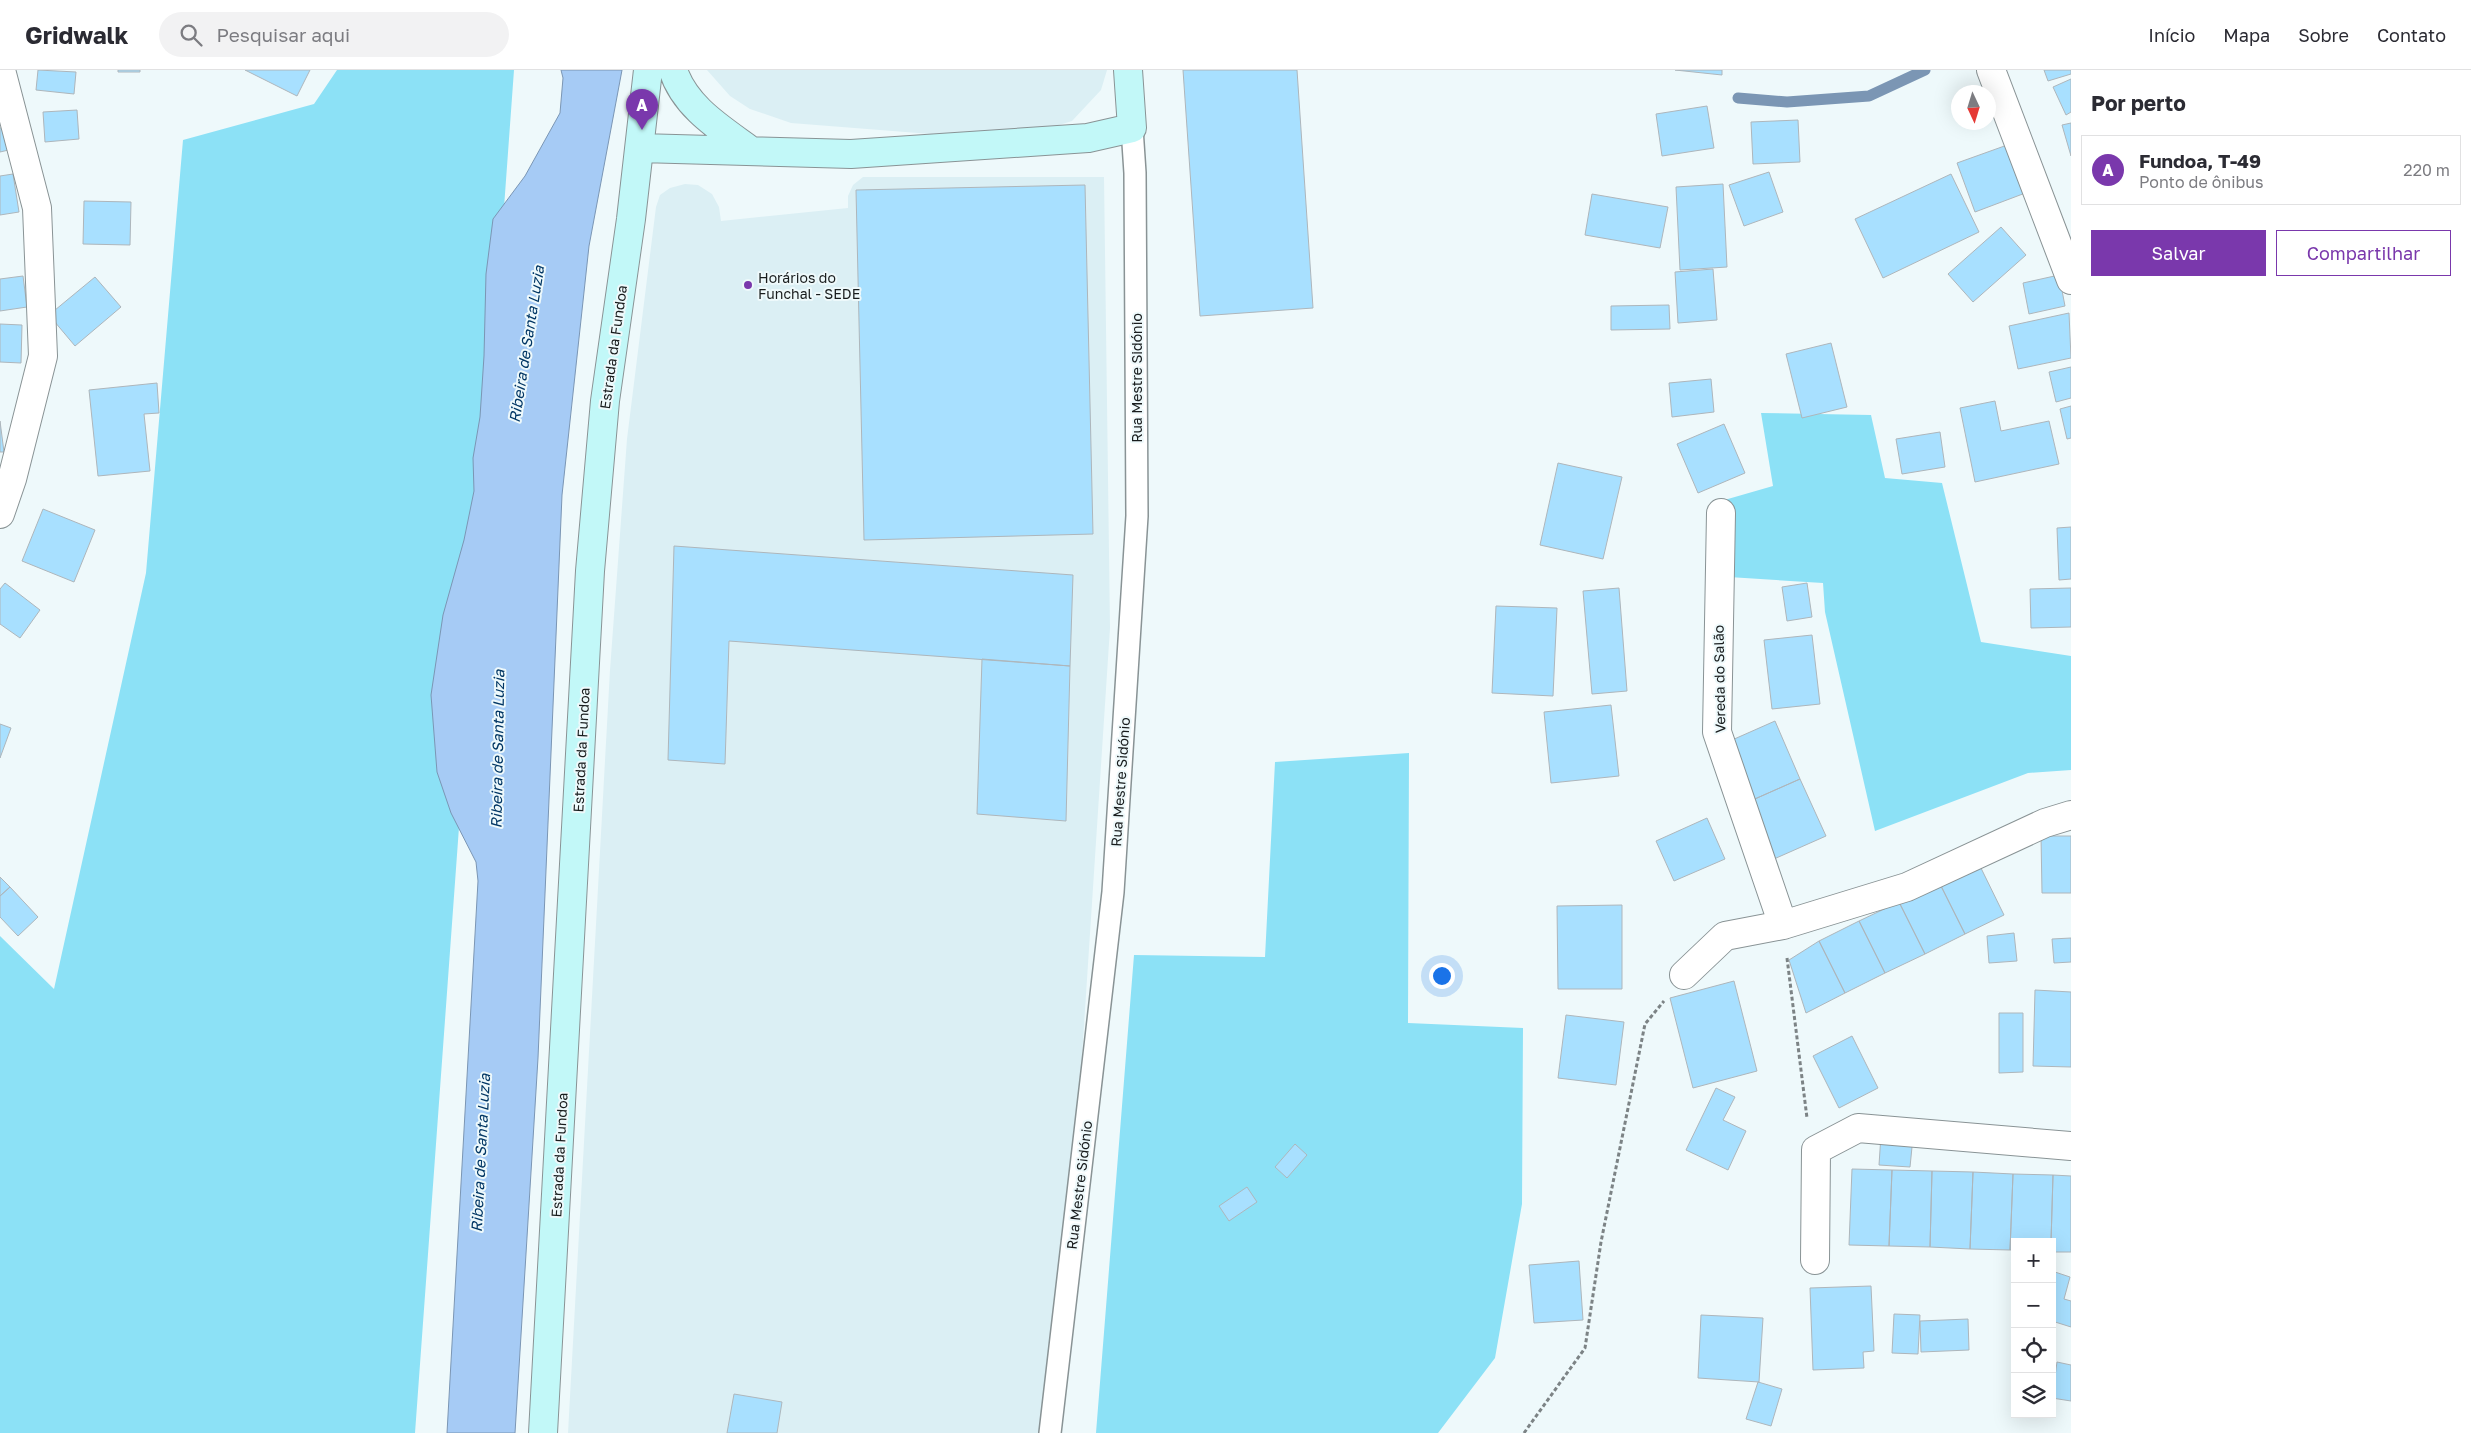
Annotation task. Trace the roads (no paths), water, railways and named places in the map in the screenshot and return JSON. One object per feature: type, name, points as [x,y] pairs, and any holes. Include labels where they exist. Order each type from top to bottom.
[{"type":"main road","name":"Estrada da Fundoa","points":[[543,1433],[590,571],[605,400],[640,148],[648,70]]},
{"type":"main road","points":[[673,70],[677,83],[702,115],[750,150]]},
{"type":"main road","points":[[640,148],[851,154],[1088,138],[1132,128],[1128,70]]},
{"type":"street","points":[[0,514],[12,479],[42,356],[37,208],[1,70]]},
{"type":"street","points":[[1991,70],[2071,280]]},
{"type":"street","name":"Vereda do Salão","points":[[1721,513],[1716,732],[1783,925]]},
{"type":"street","points":[[1684,975],[1725,936],[1783,925],[1907,887],[2045,823],[2071,815]]},
{"type":"street","points":[[1815,1260],[1816,1150],[1858,1128],[2071,1146]]},
{"type":"lane","name":"Rua Mestre Sidónio","points":[[1050,1433],[1113,892],[1137,516],[1136,173],[1132,128]]},
{"type":"water","name":"Ribeira de Santa Luzia","points":[[561,70],[622,70],[589,246],[562,495],[538,1058],[515,1433],[447,1433],[478,881],[476,862],[451,813],[437,772],[431,695],[443,615],[464,540],[474,491],[473,458],[480,417],[486,274],[493,219],[525,176],[560,113],[563,78]]},
{"type":"waterway","points":[[1738,98],[1787,102],[1869,96],[1925,70]]},
{"type":"place","name":"Fundoa, T-49","points":[[642,130]]},
{"type":"place","name":"Horários do Funchal - SEDE","points":[[748,285]]}]
